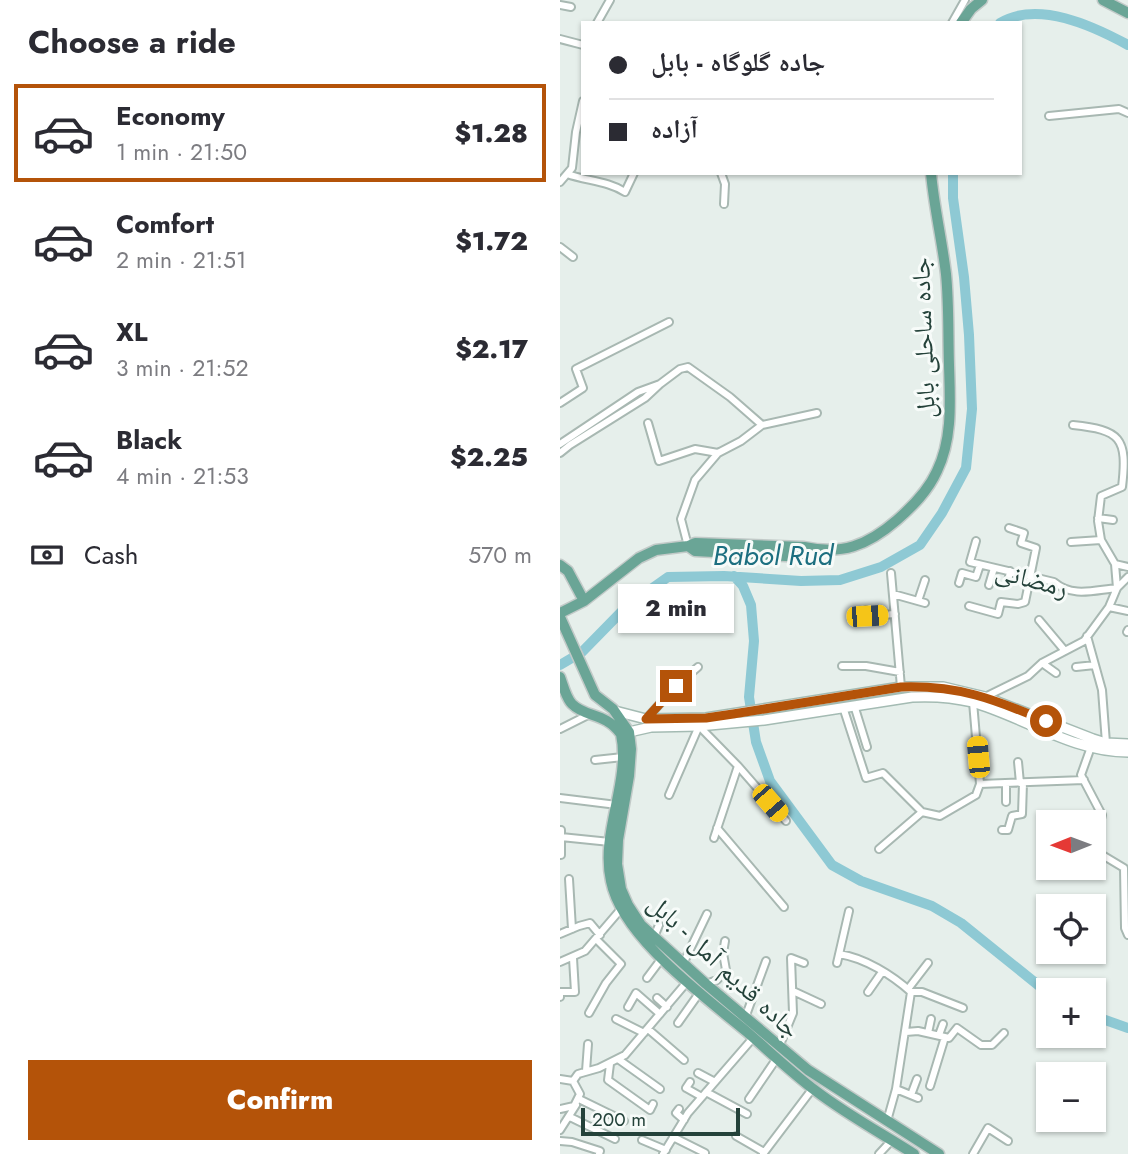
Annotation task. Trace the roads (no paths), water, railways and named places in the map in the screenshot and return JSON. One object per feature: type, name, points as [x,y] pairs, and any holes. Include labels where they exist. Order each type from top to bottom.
[{"type":"main road","points":[[962,21],[982,0]]},
{"type":"main road","points":[[1103,0],[1128,13]]},
{"type":"main road","name":"جاده ساحلی بابل","points":[[560,615],[584,601],[639,558],[656,550],[688,547],[695,543],[804,548],[814,551],[842,549],[871,541],[922,496],[942,458],[951,407],[946,274],[931,175]]},
{"type":"main road","points":[[560,565],[568,571],[584,601]]},
{"type":"main road","points":[[560,615],[595,695],[615,711],[646,719],[734,719]]},
{"type":"main road","points":[[560,677],[570,703],[609,720],[625,733]]},
{"type":"main road","points":[[625,733],[652,727],[699,726],[820,705],[901,687],[943,687],[985,697],[1106,743],[1128,744]]},
{"type":"main road","points":[[820,705],[842,706],[929,696],[973,702],[1091,747],[1128,752]]},
{"type":"main road","points":[[615,711],[625,733],[610,842],[610,878],[621,909],[662,958],[688,981],[703,988],[753,1038],[813,1088],[914,1154]]},
{"type":"main road","name":"جاده قدیم آمل - بابل","points":[[625,733],[631,749],[617,864],[621,890],[641,925],[683,964],[703,988],[745,1018],[808,1070],[939,1154]]},
{"type":"street","points":[[598,21],[610,0]]},
{"type":"street","points":[[953,21],[965,0]]},
{"type":"street","points":[[560,5],[571,7]]},
{"type":"street","points":[[560,39],[581,43]]},
{"type":"street","points":[[1049,116],[1119,109],[1128,113]]},
{"type":"street","points":[[560,183],[572,168],[579,133]]},
{"type":"street","points":[[567,174],[611,183],[625,192],[633,175]]},
{"type":"street","points":[[591,181],[593,175]]},
{"type":"street","points":[[722,175],[725,184],[724,204]]},
{"type":"street","points":[[560,247],[573,257]]},
{"type":"street","points":[[560,403],[583,387],[576,369],[669,322]]},
{"type":"street","points":[[560,453],[645,398],[680,369],[688,367],[730,397],[762,425]]},
{"type":"street","points":[[560,444],[638,392],[660,384]]},
{"type":"street","points":[[688,547],[681,519],[695,480],[718,453],[741,441],[762,425],[817,413]]},
{"type":"street","points":[[648,423],[659,461],[695,449],[718,453]]},
{"type":"street","points":[[1073,425],[1100,428],[1119,437],[1127,449],[1125,488],[1101,496],[1098,518],[1101,540],[1115,564],[1117,588]]},
{"type":"street","points":[[1098,518],[1113,520]]},
{"type":"street","points":[[969,606],[998,614],[1001,602],[1025,602],[1036,548],[1021,543],[1024,533],[1009,528]]},
{"type":"street","points":[[1071,542],[1101,540]]},
{"type":"street","name":"رمضانی","points":[[976,541],[970,562],[1054,582],[1064,590],[1093,592],[1117,588]]},
{"type":"street","points":[[1115,564],[1128,567]]},
{"type":"street","points":[[959,583],[962,573],[976,576],[980,565]]},
{"type":"street","points":[[989,585],[994,568]]},
{"type":"street","points":[[1008,582],[1010,571]]},
{"type":"street","points":[[891,573],[901,687]]},
{"type":"street","points":[[985,697],[1028,676],[1042,663],[1084,641],[1109,607],[1117,588],[1128,577]]},
{"type":"street","points":[[893,594],[922,602],[925,580]]},
{"type":"street","points":[[1109,607],[1128,611]]},
{"type":"street","points":[[866,610],[867,616],[895,614]]},
{"type":"street","points":[[1039,620],[1065,651]]},
{"type":"street","points":[[1087,636],[1102,690],[1106,743]]},
{"type":"street","points":[[1042,663],[1056,673]]},
{"type":"street","points":[[1076,667],[1095,665]]},
{"type":"street","points":[[842,666],[892,669],[900,673]]},
{"type":"street","points":[[646,719],[676,686],[698,667]]},
{"type":"street","points":[[866,778],[883,773],[922,812],[940,816],[976,795],[980,784],[973,702]]},
{"type":"street","points":[[854,705],[867,747]]},
{"type":"street","points":[[842,706],[870,788]]},
{"type":"street","points":[[560,729],[592,713]]},
{"type":"street","points":[[669,795],[699,726],[786,821]]},
{"type":"street","points":[[1091,747],[1082,775],[1099,810]]},
{"type":"street","points":[[595,760],[623,757]]},
{"type":"street","points":[[1002,830],[1008,830],[1012,816],[1023,814],[1018,762]]},
{"type":"street","points":[[714,838],[738,766]]},
{"type":"street","points":[[980,784],[1084,780]]},
{"type":"street","points":[[1006,784],[1006,802]]},
{"type":"street","points":[[560,798],[617,805]]},
{"type":"street","points":[[879,849],[922,812]]},
{"type":"street","points":[[717,828],[784,907]]},
{"type":"street","points":[[561,831],[561,855]]},
{"type":"street","points":[[561,838],[610,842]]},
{"type":"street","points":[[1106,857],[1124,868],[1125,928],[1128,935]]},
{"type":"street","points":[[569,879],[572,929]]},
{"type":"street","points":[[560,962],[585,951],[621,909]]},
{"type":"street","points":[[837,963],[849,911]]},
{"type":"street","points":[[683,964],[707,914]]},
{"type":"street","points":[[560,934],[590,923],[621,964],[606,983],[589,1013]]},
{"type":"street","points":[[654,937],[659,925]]},
{"type":"street","points":[[678,1023],[703,988],[726,970],[723,953],[725,941]]},
{"type":"street","points":[[839,954],[850,956],[882,972],[909,991],[922,992],[963,1008]]},
{"type":"street","points":[[560,997],[560,992],[575,992],[573,958]]},
{"type":"street","points":[[647,978],[662,958]]},
{"type":"street","points":[[779,1047],[793,1013],[791,958],[804,963]]},
{"type":"street","points":[[745,1018],[766,961]]},
{"type":"street","points":[[887,1121],[896,1089],[906,1032],[909,991],[928,963]]},
{"type":"street","points":[[868,992],[882,972]]},
{"type":"street","points":[[573,1081],[578,1074],[586,1070],[610,1064],[625,1055],[688,981]]},
{"type":"street","points":[[793,992],[821,1004]]},
{"type":"street","points":[[628,1007],[636,993],[660,1014]]},
{"type":"street","points":[[657,998],[667,1007]]},
{"type":"street","points":[[616,1019],[646,1031],[684,1060]]},
{"type":"street","points":[[928,1033],[931,1019]]},
{"type":"street","points":[[930,1087],[943,1024]]},
{"type":"street","points":[[906,1032],[949,1038],[957,1028],[981,1045],[992,1045],[1004,1033]]},
{"type":"street","points":[[642,1140],[664,1152],[684,1119],[753,1038]]},
{"type":"street","points":[[586,1070],[588,1044]]},
{"type":"street","points":[[749,1099],[778,1058]]},
{"type":"street","points":[[618,1059],[660,1089]]},
{"type":"street","points":[[610,1064],[608,1080],[615,1087],[650,1110],[653,1104]]},
{"type":"street","points":[[698,1073],[715,1082]]},
{"type":"street","points":[[560,1079],[573,1081],[579,1089],[578,1101],[560,1130]]},
{"type":"street","points":[[896,1089],[915,1097],[917,1079]]},
{"type":"street","points":[[690,1082],[686,1088],[747,1114]]},
{"type":"street","points":[[736,1136],[763,1153],[813,1088]]},
{"type":"street","points":[[560,1109],[570,1109],[578,1101]]},
{"type":"street","points":[[578,1101],[624,1121]]},
{"type":"street","points":[[679,1109],[676,1113],[684,1119]]},
{"type":"street","points":[[570,1117],[615,1139]]},
{"type":"street","points":[[973,1154],[988,1128],[1008,1141]]},
{"type":"street","points":[[673,1137],[705,1153]]},
{"type":"street","points":[[879,1154],[892,1140]]},
{"type":"street","points":[[560,1141],[600,1151],[598,1154]]},
{"type":"waterway","name":"Babol Rud","points":[[1005,21],[1031,14],[1065,18],[1099,30],[1128,45]]},
{"type":"waterway","name":"Babol Rud","points":[[560,665],[582,652],[627,606],[668,577],[840,580],[881,567],[920,545],[942,513],[966,468],[972,409],[969,335],[953,198],[953,175]]},
{"type":"waterway","points":[[734,576],[743,586],[751,605],[754,641],[749,697],[756,742],[770,781],[832,865],[861,881],[932,906],[961,923],[1036,983]]},
{"type":"waterway","points":[[1106,1020],[1128,1028]]}]
